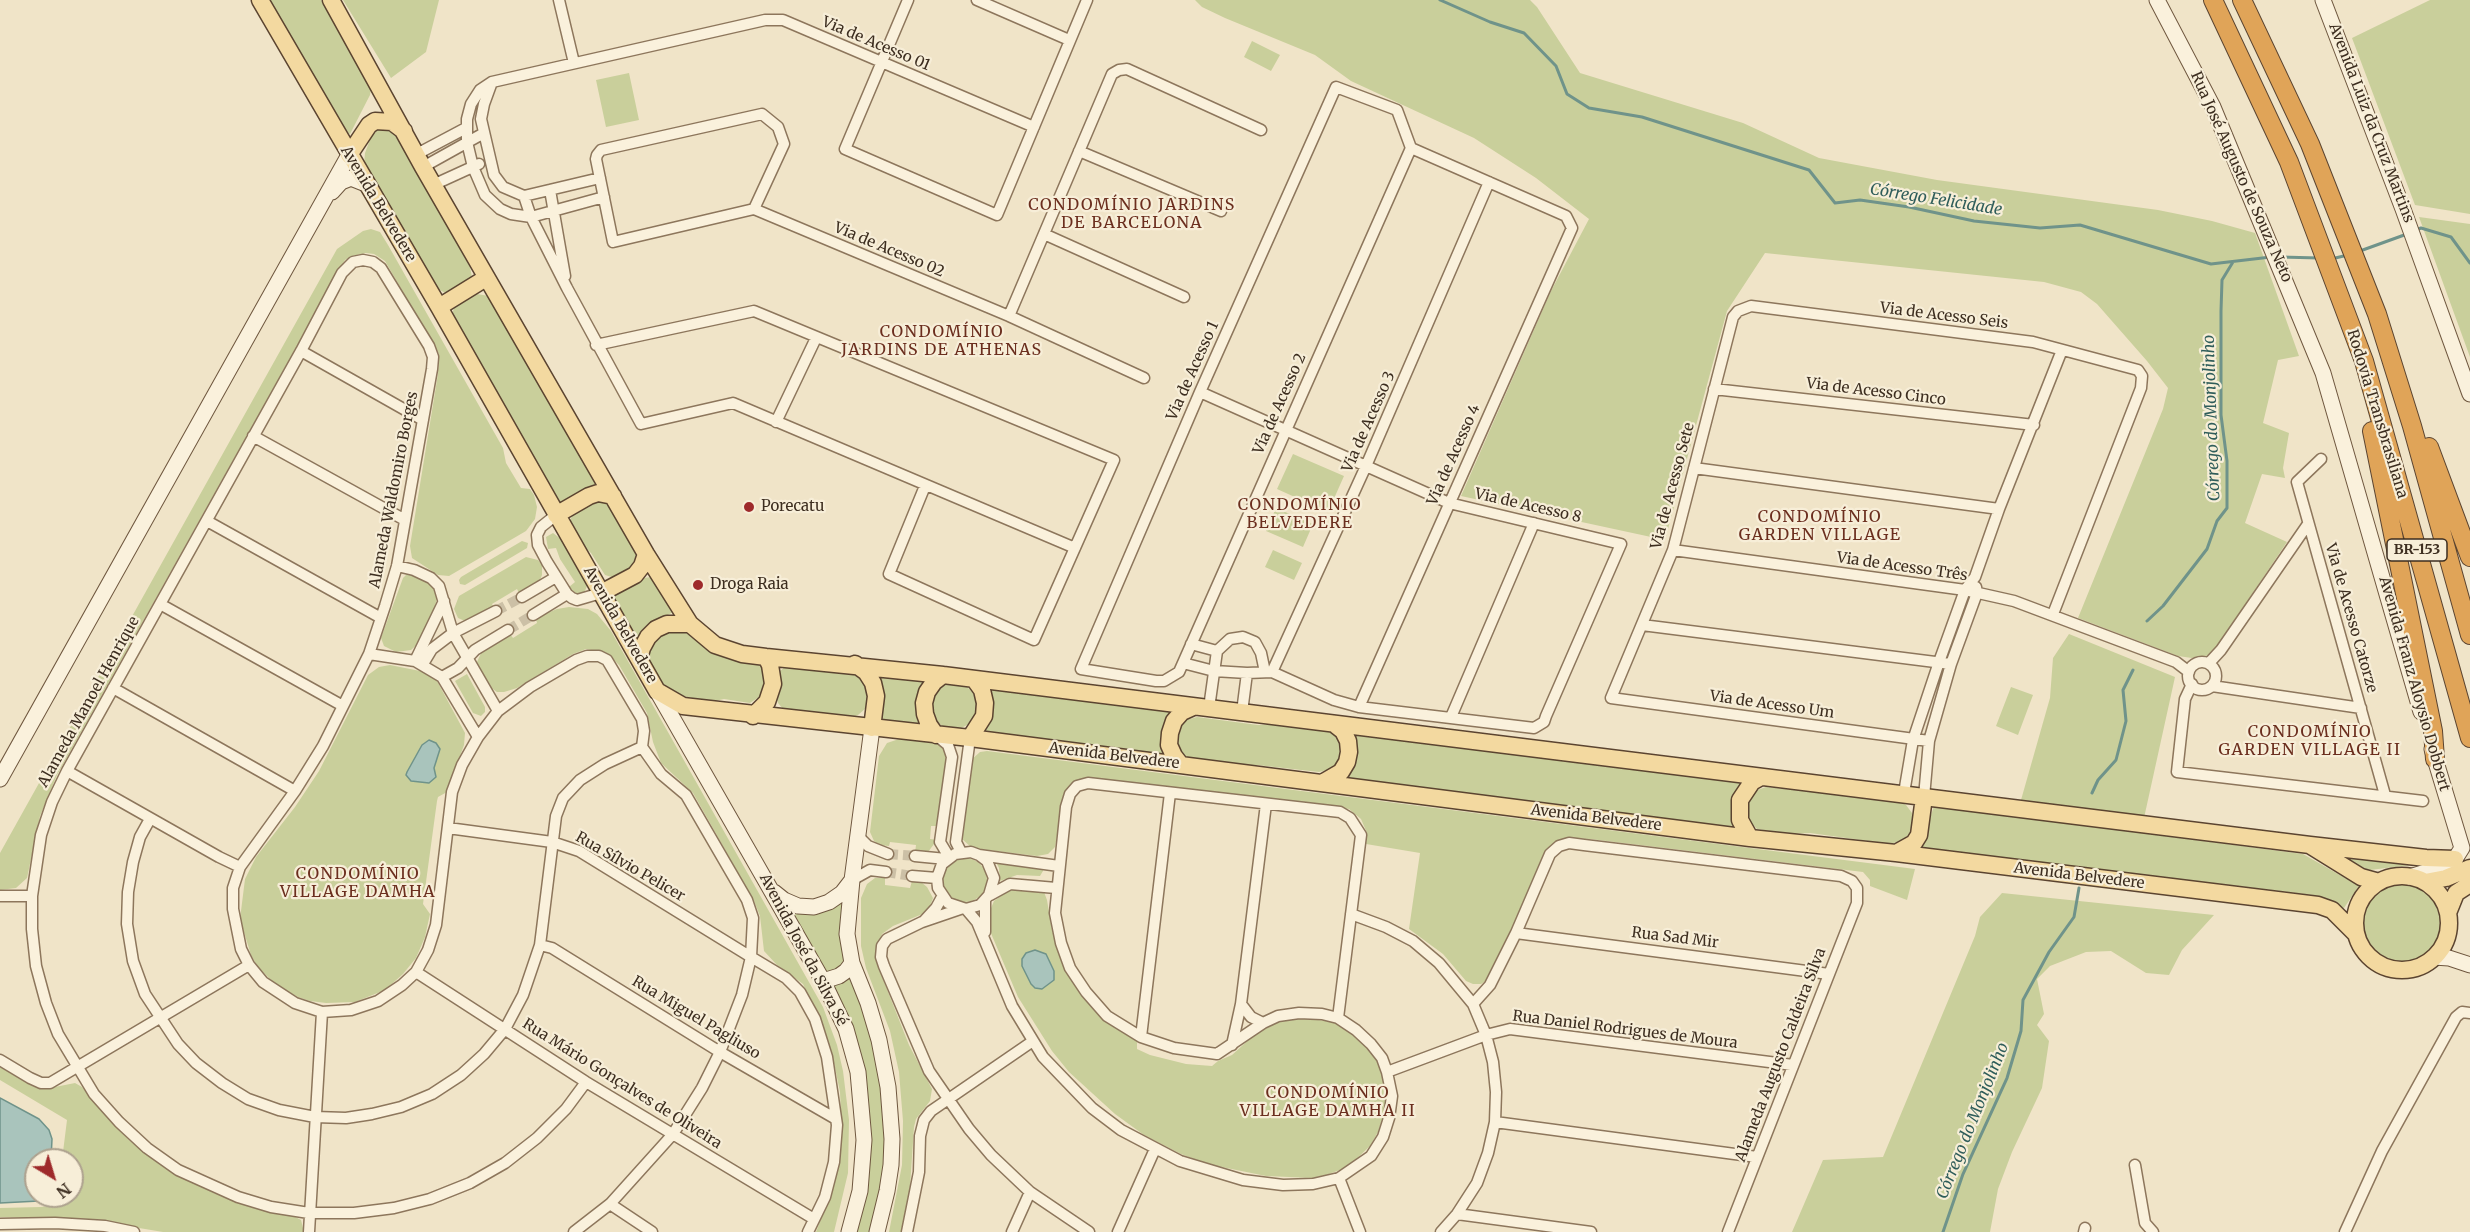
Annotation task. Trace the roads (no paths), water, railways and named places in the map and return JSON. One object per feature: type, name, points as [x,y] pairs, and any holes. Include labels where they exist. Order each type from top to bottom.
[{"type":"highway","name":"Rodovia Transbrasiliana","points":[[2213,0],[2289,162],[2364,361],[2470,738]]},
{"type":"highway","name":"Rodovia Transbrasiliana","points":[[2242,0],[2310,144],[2360,268],[2412,426],[2470,635]]},
{"type":"highway","points":[[2386,343],[2403,372],[2460,536],[2470,557]]},
{"type":"highway","points":[[2364,361],[2362,380],[2365,398],[2433,731],[2435,759]]},
{"type":"main road","name":"Avenida Belvedere","points":[[260,0],[348,155],[439,307],[657,691],[683,706],[753,716],[970,738],[1750,838],[1896,853],[2318,905],[2332,910],[2356,934]]},
{"type":"main road","points":[[331,0],[433,185],[646,554],[690,624],[714,645],[742,654],[766,657],[855,664],[2310,845],[2455,859]]},
{"type":"main road","name":"Rua José Augusto de Souza Neto","points":[[2157,0],[2213,107],[2291,290]]},
{"type":"main road","name":"Avenida Luiz da Cruz Martins","points":[[2323,0],[2403,209],[2470,394]]},
{"type":"main road","points":[[0,779],[348,155],[375,120],[392,122],[405,132]]},
{"type":"main road","points":[[324,201],[341,182],[351,178],[366,184]]},
{"type":"main road","points":[[439,307],[486,278]]},
{"type":"main road","name":"Avenida Franz Aloysio Dobbert","points":[[2291,290],[2323,373],[2462,848],[2455,859]]},
{"type":"main road","points":[[556,515],[589,495],[598,493],[613,496]]},
{"type":"main road","points":[[601,593],[635,575],[642,566],[646,554]]},
{"type":"main road","points":[[639,659],[648,637],[656,629],[667,624],[690,624]]},
{"type":"main road","points":[[753,716],[761,710],[771,693],[772,674],[766,657]]},
{"type":"main road","points":[[855,664],[866,672],[873,683],[876,696],[872,728]]},
{"type":"main road","points":[[936,735],[929,725],[924,703],[934,682],[943,675]]},
{"type":"main road","points":[[970,738],[984,716],[985,703],[982,690],[974,679]]},
{"type":"main road","name":"Avenida José da Silva Sé","points":[[657,691],[842,1016],[854,1053],[864,1117],[860,1191],[849,1232]]},
{"type":"main road","points":[[1180,765],[1169,745],[1174,721],[1182,712],[1201,708]]},
{"type":"main road","points":[[1322,783],[1341,772],[1347,762],[1348,741],[1343,731],[1334,724]]},
{"type":"main road","name":"Avenida José da Silva Sé","points":[[872,728],[857,835],[847,934],[852,963],[868,1003],[879,1040],[888,1087],[892,1139],[891,1165],[876,1232]]},
{"type":"main road","points":[[1750,838],[1740,820],[1740,800],[1752,782],[1761,777]]},
{"type":"main road","points":[[1896,853],[1914,843],[1919,835],[1924,797]]},
{"type":"main road","points":[[2310,845],[2361,877],[2379,882]]},
{"type":"main road","points":[[2418,879],[2455,859]]},
{"type":"main road","points":[[2470,868],[2446,878],[2394,877],[2379,882],[2366,893],[2357,908],[2358,942],[2369,957],[2392,969],[2419,967],[2434,957],[2446,937],[2448,913],[2456,893],[2470,884]]},
{"type":"main road","points":[[2418,879],[2442,898],[2448,913]]},
{"type":"main road","points":[[771,890],[783,900],[798,906],[814,907],[829,902],[842,893],[852,880]]},
{"type":"main road","points":[[2434,957],[2449,958],[2470,965]]},
{"type":"main road","points":[[823,981],[839,976],[852,963]]},
{"type":"street","points":[[559,0],[574,63]]},
{"type":"street","points":[[908,0],[845,148],[997,215],[1087,0]]},
{"type":"street","points":[[977,0],[1070,40]]},
{"type":"street","name":"Via de Acesso 01","points":[[492,82],[765,20],[783,20],[1034,127]]},
{"type":"street","points":[[1009,316],[1112,74],[1126,69],[1261,130]]},
{"type":"street","points":[[492,82],[480,90],[471,104],[466,128],[473,167],[485,195],[500,209],[511,214],[531,217],[604,197]]},
{"type":"street","points":[[492,82],[481,119],[494,175],[503,187],[524,196],[600,178]]},
{"type":"street","name":"Via de Acesso 1","points":[[1181,668],[1164,681],[1081,669],[1200,392],[1336,87],[1397,110],[1411,148]]},
{"type":"street","points":[[762,114],[778,127],[784,144],[754,209],[613,242],[596,159],[601,150],[762,114]]},
{"type":"street","points":[[420,161],[466,128]]},
{"type":"street","points":[[420,161],[484,133]]},
{"type":"street","points":[[1411,148],[1489,182]]},
{"type":"street","name":"Via de Acesso 2","points":[[1181,668],[1411,148]]},
{"type":"street","points":[[1079,151],[1221,211]]},
{"type":"street","points":[[433,185],[489,159]]},
{"type":"street","name":"Via de Acesso 4","points":[[1359,707],[1572,228],[1566,216],[1489,182]]},
{"type":"street","name":"Via de Acesso 3","points":[[1268,672],[1366,466],[1489,182]]},
{"type":"street","points":[[550,190],[567,288]]},
{"type":"street","points":[[524,196],[531,217],[596,345],[641,424],[734,403],[1075,548]]},
{"type":"street","name":"Via de Acesso 02","points":[[754,209],[1009,316],[1144,378]]},
{"type":"street","points":[[1044,234],[1184,297]]},
{"type":"street","name":"Alameda Manoel Henrique","points":[[433,357],[429,346],[381,268],[373,262],[363,260],[353,262],[342,273],[302,351],[66,771],[52,802],[41,834],[32,896],[32,929],[36,966],[46,1003],[58,1034],[94,1094],[119,1122],[147,1148],[178,1170],[238,1197],[271,1207],[309,1213],[354,1213],[394,1208],[430,1199],[470,1183],[505,1163],[537,1138],[566,1109],[586,1082]]},
{"type":"street","name":"Via de Acesso Seis","points":[[1738,311],[1751,306],[2033,342],[2133,367],[2142,376],[2141,388],[2053,615]]},
{"type":"street","points":[[596,345],[754,311],[1114,460],[1034,640],[889,574],[925,486]]},
{"type":"street","name":"Via de Acesso Sete","points":[[1611,698],[1673,550],[1733,317],[1738,311]]},
{"type":"street","points":[[776,422],[816,338]]},
{"type":"street","points":[[1924,797],[1929,741],[1945,663],[1965,590],[1975,577],[1999,509],[2062,350]]},
{"type":"street","points":[[302,351],[423,420]]},
{"type":"street","name":"Alameda Waldomiro Borges","points":[[322,1012],[295,1003],[277,993],[263,982],[249,965],[241,949],[233,909],[233,888],[240,867],[295,791],[323,746],[369,654],[397,566],[433,357]]},
{"type":"street","name":"Via de Acesso Cinco","points":[[1714,389],[2034,425]]},
{"type":"street","name":"Via de Acesso 8","points":[[1200,392],[1449,502],[1621,544],[1546,716],[1539,726],[1527,728],[1451,717]]},
{"type":"street","points":[[253,436],[405,520]]},
{"type":"street","name":"Via de Acesso Catorze","points":[[2321,459],[2296,483],[2385,795]]},
{"type":"street","points":[[1694,468],[1999,509]]},
{"type":"street","points":[[556,515],[541,527],[537,535],[538,545],[556,577],[567,594],[577,600],[601,593]]},
{"type":"street","points":[[207,521],[381,618]]},
{"type":"street","points":[[1181,668],[1247,673],[1268,672],[1334,700],[1359,707],[1451,717],[1534,523]]},
{"type":"street","points":[[2195,687],[2205,689],[2221,650],[2307,524]]},
{"type":"street","name":"Via de Acesso Três","points":[[1673,550],[1965,590],[2014,601],[2192,668],[2202,662],[2213,674]]},
{"type":"street","points":[[397,566],[414,570],[440,586],[453,633],[498,711]]},
{"type":"street","points":[[522,597],[556,577]]},
{"type":"street","points":[[1904,794],[1913,740],[1977,593],[1975,577]]},
{"type":"street","points":[[533,615],[567,594]]},
{"type":"street","points":[[419,662],[444,601]]},
{"type":"street","points":[[160,604],[343,706]]},
{"type":"street","points":[[419,662],[453,633],[496,611]]},
{"type":"street","points":[[1642,625],[1945,663]]},
{"type":"street","points":[[442,677],[454,672],[474,650],[508,630]]},
{"type":"street","points":[[1201,708],[1214,671],[1216,651],[1230,639],[1243,637],[1255,642],[1268,672]]},
{"type":"street","points":[[1191,644],[1216,651]]},
{"type":"street","points":[[369,654],[419,662],[442,677],[477,737]]},
{"type":"street","points":[[309,1232],[322,1012],[351,1010],[378,1001],[402,985],[416,972],[428,950],[436,925],[452,792],[462,765],[477,737],[498,711],[530,687],[576,660],[587,656],[599,656],[607,660],[615,670],[642,719],[644,731],[642,747],[661,774],[686,795],[747,900],[753,918],[751,957],[742,995],[720,1052],[702,1088],[673,1134],[609,1204],[574,1232]]},
{"type":"street","points":[[2192,668],[2195,687],[2185,699],[2177,772],[2423,801]]},
{"type":"street","points":[[1242,712],[1247,673]]},
{"type":"street","points":[[2213,674],[2230,688],[2361,708]]},
{"type":"street","points":[[113,688],[295,791]]},
{"type":"street","name":"Via de Acesso Um","points":[[1611,698],[1929,741]]},
{"type":"street","points":[[936,735],[948,745],[952,757],[940,842],[948,858]]},
{"type":"street","points":[[961,852],[956,842],[970,738]]},
{"type":"street","points":[[150,819],[140,837],[133,862],[128,892],[127,924],[133,961],[145,994],[160,1018],[196,1063],[222,1083],[249,1099],[279,1110],[315,1117],[345,1118],[401,1107],[432,1094],[461,1075],[484,1054],[505,1029],[523,995],[540,945],[556,816],[563,798],[580,780],[605,764],[642,747]]},
{"type":"street","points":[[66,771],[240,867]]},
{"type":"street","points":[[1908,771],[1927,773]]},
{"type":"street","points":[[980,855],[987,861],[994,878],[987,898],[984,932],[1012,1006],[1033,1041],[1061,1078],[1092,1108],[1122,1130],[1180,1161],[1243,1180],[1283,1185],[1312,1185],[1339,1178],[1371,1156],[1383,1137],[1392,1096],[1388,1072],[1382,1058],[1356,1030],[1338,1018],[1322,1014],[1299,1013],[1278,1016],[1263,1023],[1217,1054],[1174,1048],[1141,1037],[1107,1016],[1086,992],[1070,968],[1061,943],[1055,913],[1066,807],[1070,794],[1077,786],[1089,783],[1340,812],[1357,826],[1361,835],[1360,846],[1338,1018]]},
{"type":"street","points":[[1141,1037],[1170,793]]},
{"type":"street","points":[[1232,1045],[1241,1004],[1266,804]]},
{"type":"street","name":"Rua Sílvio Pelicer","points":[[448,828],[552,842],[579,851],[786,978],[800,992],[815,1019],[827,1057],[836,1119],[834,1162],[825,1197],[808,1232]]},
{"type":"street","points":[[852,880],[870,870],[886,873],[881,868],[880,862],[888,854],[868,846],[857,835]]},
{"type":"street","name":"Alameda Augusto Caldeira Silva","points":[[1516,933],[1550,854],[1559,846],[1576,844],[1841,876],[1852,880],[1857,888],[1857,903],[1728,1232]]},
{"type":"street","points":[[991,952],[977,922],[964,908],[955,907],[942,897],[938,888],[938,871],[948,858],[961,852],[1059,866]]},
{"type":"street","points":[[915,856],[948,858]]},
{"type":"street","points":[[912,876],[937,878]]},
{"type":"street","points":[[1056,888],[1010,884],[980,905],[964,908],[896,933],[882,946],[881,957],[917,1047],[947,1099],[991,1155],[1030,1192],[1089,1232]]},
{"type":"street","points":[[0,896],[32,896]]},
{"type":"street","points":[[922,922],[936,909],[942,897]]},
{"type":"street","points":[[1351,914],[1386,927],[1413,942],[1439,963],[1473,1004],[1486,1035],[1493,1062],[1496,1092],[1495,1122],[1488,1153],[1477,1183],[1457,1214],[1441,1232]]},
{"type":"street","points":[[1473,1004],[1490,985],[1516,933]]},
{"type":"street","name":"Rua Sad Mir","points":[[1516,933],[1829,974]]},
{"type":"street","name":"Rua Miguel Pagliuso","points":[[540,945],[552,948],[720,1052],[836,1119]]},
{"type":"street","points":[[0,1060],[41,1083],[50,1083],[249,965]]},
{"type":"street","name":"Rua Mário Gonçalves de Oliveira","points":[[416,972],[586,1082],[814,1219]]},
{"type":"street","points":[[1241,1004],[1251,1017],[1263,1023]]},
{"type":"street","points":[[2345,1232],[2382,1151],[2456,1017],[2462,1012],[2470,1013]]},
{"type":"street","name":"Rua Daniel Rodrigues de Moura","points":[[1388,1072],[1486,1035],[1510,1029],[1793,1065]]},
{"type":"street","points":[[907,1232],[919,1172],[920,1136],[924,1120],[931,1111],[947,1099],[1033,1041]]},
{"type":"street","points":[[1495,1122],[1757,1157]]},
{"type":"street","points":[[1118,1232],[1155,1149]]},
{"type":"street","points":[[2135,1166],[2145,1223],[2153,1232]]},
{"type":"street","points":[[1339,1178],[1360,1232]]},
{"type":"street","points":[[1012,1232],[1030,1192]]},
{"type":"street","points":[[609,1204],[652,1232]]},
{"type":"street","points":[[1457,1214],[1591,1232]]},
{"type":"street","points":[[0,1224],[55,1223],[134,1232]]},
{"type":"water","points":[[429,740],[436,743],[440,749],[434,768],[436,777],[429,783],[411,781],[406,775],[407,772],[422,745]]},
{"type":"water","points":[[1035,950],[1046,954],[1054,971],[1054,980],[1042,989],[1035,988],[1031,984],[1022,966],[1022,959],[1026,953]]},
{"type":"water","points":[[0,1098],[39,1119],[49,1130],[52,1139],[52,1148],[24,1148],[24,1202],[0,1203]]},
{"type":"waterway","name":"Córrego Felicidade","points":[[1440,0],[1490,22],[1524,33],[1556,66],[1567,94],[1589,108],[1642,117],[1809,170],[1835,203],[1860,200],[1909,207],[1974,221],[2040,228],[2080,225],[2211,264],[2271,257]]},
{"type":"waterway","name":"Córrego Felicidade","points":[[2416,230],[2421,228],[2451,237],[2470,263]]},
{"type":"waterway","name":"Córrego Felicidade","points":[[2360,251],[2407,234]]},
{"type":"waterway","name":"Córrego Felicidade","points":[[2331,259],[2348,255]]},
{"type":"waterway","name":"Córrego Felicidade","points":[[2280,257],[2319,258]]},
{"type":"waterway","name":"Córrego do Monjolinho","points":[[2147,621],[2163,606],[2207,549],[2217,521],[2227,508],[2227,461],[2221,415],[2221,311],[2222,280],[2233,262]]},
{"type":"waterway","name":"Córrego do Monjolinho","points":[[2092,793],[2098,780],[2116,760],[2126,721],[2123,690],[2133,670]]},
{"type":"waterway","name":"Córrego do Monjolinho","points":[[1943,1232],[1963,1174],[2007,1078],[2021,1031],[2023,1000],[2049,952],[2074,917],[2079,888]]},
{"type":"tunnel","points":[[496,611],[522,597]]},
{"type":"tunnel","points":[[508,630],[533,615]]},
{"type":"tunnel","points":[[888,854],[915,856]]},
{"type":"tunnel","points":[[886,872],[912,876]]},
{"type":"place","name":"Porecatu","points":[[749,507]]},
{"type":"place","name":"Droga Raia","points":[[698,585]]},
{"type":"district","name":"CONDOMÍNIO JARDINS DE BARCELONA","points":[[1132,214]]},
{"type":"district","name":"CONDOMÍNIO JARDINS DE ATHENAS","points":[[942,341]]},
{"type":"district","name":"CONDOMÍNIO BELVEDERE","points":[[1300,514]]},
{"type":"district","name":"CONDOMÍNIO GARDEN VILLAGE","points":[[1820,526]]},
{"type":"district","name":"CONDOMÍNIO GARDEN VILLAGE II","points":[[2310,741]]},
{"type":"district","name":"CONDOMÍNIO VILLAGE DAMHA","points":[[358,883]]},
{"type":"district","name":"CONDOMÍNIO VILLAGE DAMHA II","points":[[1328,1102]]}]
